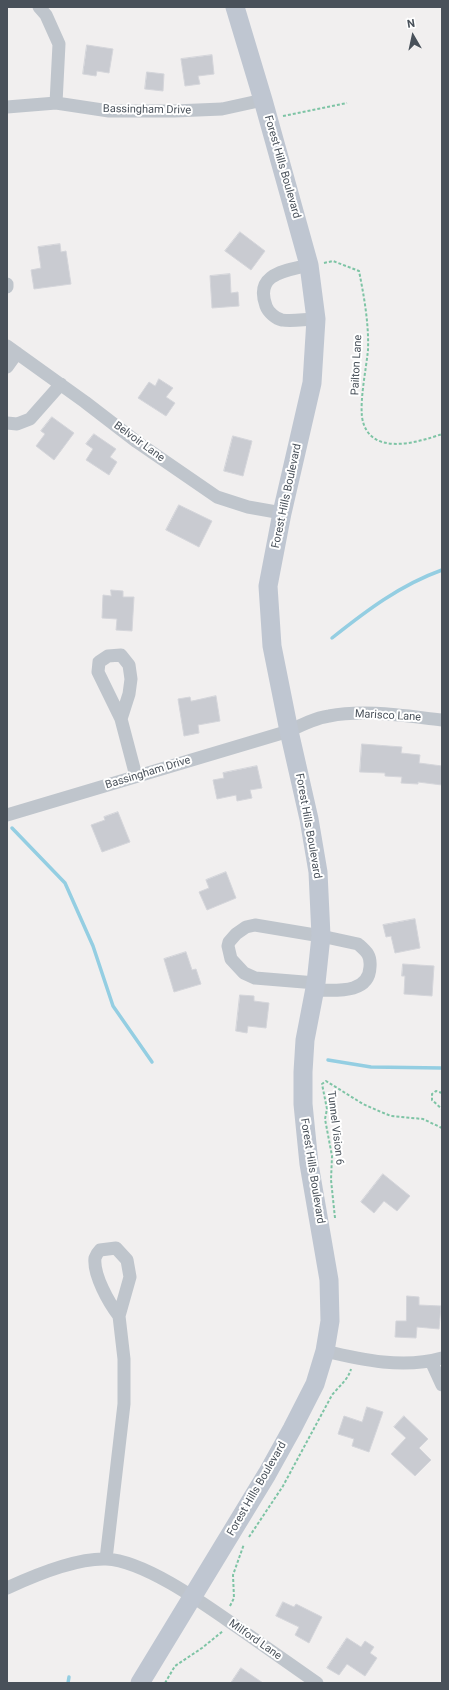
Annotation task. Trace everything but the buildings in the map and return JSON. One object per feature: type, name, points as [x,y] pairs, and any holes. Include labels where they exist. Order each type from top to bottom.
[{"type":"main road","name":"Forest Hills Boulevard","points":[[140,1683],[268,1474],[285,1442],[315,1384],[325,1351],[330,1321],[329,1280],[309,1164],[302,1104],[302,1072],[305,1040],[315,986],[321,936],[318,872],[309,819],[288,731],[272,646],[268,586],[282,513],[312,383],[316,319],[309,265],[263,100],[235,7]]},
{"type":"street","points":[[39,7],[46,15],[59,44],[56,103]]},
{"type":"street","name":"Bassingham Drive","points":[[7,107],[56,103],[109,111],[174,111],[222,109],[263,100]]},
{"type":"street","points":[[309,265],[276,274],[269,279],[264,286],[264,297],[266,308],[272,315],[281,320],[316,319]]},
{"type":"street","points":[[7,367],[12,349]]},
{"type":"street","name":"Belvoir Lane","points":[[12,349],[137,442],[217,497],[248,507],[282,513]]},
{"type":"street","points":[[7,423],[17,424],[30,420],[61,384]]},
{"type":"street","name":"Marisco Lane","points":[[288,731],[328,716],[360,713],[442,720]]},
{"type":"street","points":[[121,719],[136,776]]},
{"type":"street","name":"Bassingham Drive","points":[[7,815],[288,731]]},
{"type":"street","points":[[246,926],[267,926],[358,944],[370,957],[370,970],[366,980],[360,986],[351,989],[315,986],[255,978],[244,973],[231,959],[228,946],[236,934],[246,926]]},
{"type":"street","points":[[106,1559],[124,1404],[124,1359],[119,1316],[130,1277],[127,1260],[116,1248],[100,1250],[95,1256],[95,1268],[109,1303],[119,1316]]},
{"type":"street","points":[[325,1351],[361,1359],[393,1363],[436,1360],[442,1385]]},
{"type":"street","name":"Milford Lane","points":[[7,1588],[36,1575],[74,1563],[106,1559],[126,1563],[150,1573],[193,1597],[317,1683]]},
{"type":"path","points":[[268,119],[347,103]]},
{"type":"path","name":"Pailton Lane","points":[[309,265],[333,261],[359,271],[364,296],[368,348],[362,418],[368,432],[377,440],[390,444],[422,442],[442,434]]},
{"type":"path","name":"Tunnel Vision 6","points":[[336,1222],[331,1180],[332,1156],[325,1119],[327,1109],[322,1091],[322,1084],[326,1081],[355,1099],[391,1116],[423,1119],[442,1128]]},
{"type":"path","points":[[442,1093],[436,1091],[432,1094],[432,1100],[442,1109]]},
{"type":"path","points":[[248,1538],[283,1486],[332,1395],[339,1385],[346,1380],[352,1366]]},
{"type":"path","points":[[227,1612],[234,1598],[233,1575],[244,1543]]},
{"type":"path","points":[[165,1683],[175,1666],[217,1637],[225,1628]]},
{"type":"waterway","points":[[332,638],[358,618],[398,591],[442,570]]},
{"type":"waterway","points":[[12,828],[65,883],[93,946],[113,1006],[152,1062]]},
{"type":"waterway","points":[[328,1060],[371,1067],[442,1068]]},
{"type":"waterway","points":[[68,1683],[69,1677]]}]
